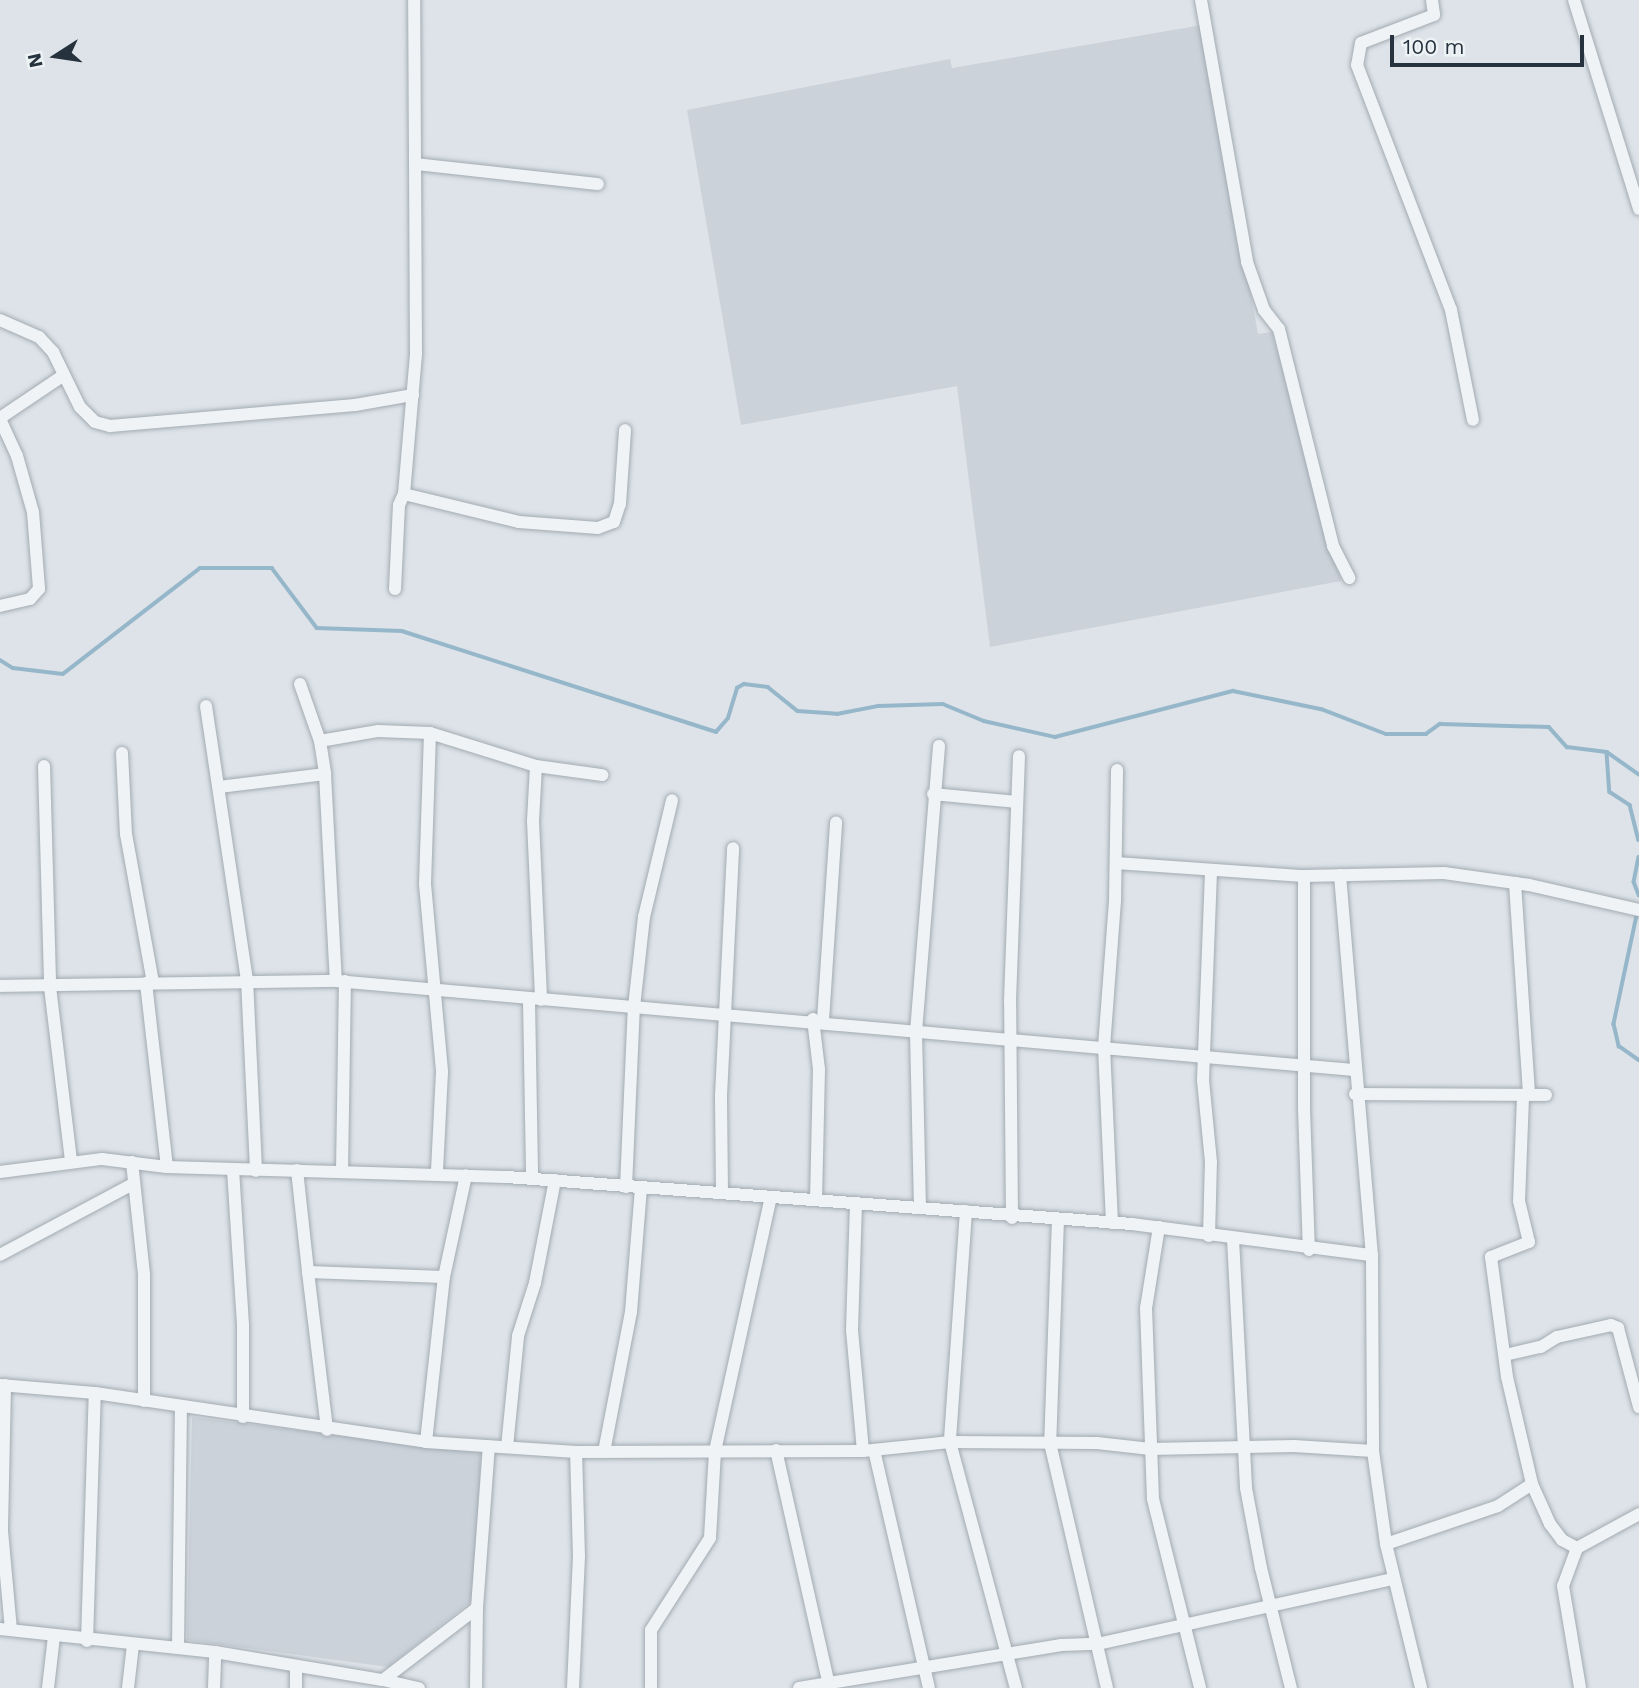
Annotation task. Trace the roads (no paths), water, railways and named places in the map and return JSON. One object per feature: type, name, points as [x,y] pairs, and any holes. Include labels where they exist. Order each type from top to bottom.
[{"type":"street","points":[[396,589],[399,505],[404,494],[413,395],[416,164],[414,0]]},
{"type":"street","points":[[1201,0],[1247,262],[1264,310],[1279,329],[1333,547],[1349,578]]},
{"type":"street","points":[[1432,0],[1434,15],[1361,43],[1357,65],[1451,310],[1473,420]]},
{"type":"street","points":[[1574,0],[1634,168],[1639,209]]},
{"type":"street","points":[[416,164],[598,184]]},
{"type":"street","points":[[0,320],[39,337],[53,352],[80,407],[94,422],[110,426],[316,409],[413,395]]},
{"type":"street","points":[[0,606],[30,599],[39,589],[33,512],[17,456],[0,418],[64,375]]},
{"type":"street","points":[[404,494],[519,522],[598,528],[614,522],[621,504],[625,430]]},
{"type":"street","points":[[300,684],[320,741],[325,774],[340,981],[342,1171]]},
{"type":"street","points":[[206,706],[247,979],[256,1171]]},
{"type":"street","points":[[320,741],[378,731],[430,733],[536,766],[602,775]]},
{"type":"street","points":[[430,733],[425,884],[438,990],[442,1072],[437,1172]]},
{"type":"street","points":[[920,1209],[916,1032],[933,794],[939,746]]},
{"type":"street","points":[[121,753],[126,834],[150,983],[167,1167]]},
{"type":"street","points":[[1012,1218],[1013,1043],[1010,1001],[1019,756]]},
{"type":"street","points":[[44,766],[50,987],[71,1161]]},
{"type":"street","points":[[532,1179],[535,1000],[533,821],[536,766]]},
{"type":"street","points":[[1112,1223],[1104,1047],[1116,863],[1117,771]]},
{"type":"street","points":[[219,787],[325,774]]},
{"type":"street","points":[[933,794],[1017,802]]},
{"type":"street","points":[[626,1187],[634,1007],[650,883],[673,800]]},
{"type":"street","points":[[816,1200],[818,1020],[836,822]]},
{"type":"street","points":[[722,1193],[725,1013],[733,848]]},
{"type":"street","points":[[1116,863],[1304,876],[1444,873],[1515,883],[1622,904],[1639,911]]},
{"type":"street","points":[[1209,1236],[1211,1162],[1205,1128],[1204,1055],[1211,871]]},
{"type":"street","points":[[1340,875],[1355,1094],[1372,1255],[1373,1451],[1386,1544],[1421,1688]]},
{"type":"street","points":[[1304,876],[1304,1064],[1309,1250]]},
{"type":"street","points":[[1515,883],[1526,1096],[1519,1201],[1529,1242],[1490,1257],[1505,1355],[1532,1484],[1550,1524],[1562,1540],[1577,1548]]},
{"type":"street","points":[[0,986],[50,987],[247,979],[340,981],[535,1000],[818,1020],[1013,1043],[1104,1047],[1353,1070]]},
{"type":"street","points":[[1355,1094],[1546,1095]]},
{"type":"street","points":[[0,1172],[71,1161],[256,1171],[437,1172],[966,1211],[1012,1218],[1158,1227],[1309,1250],[1372,1255]]},
{"type":"street","points":[[132,1163],[144,1274],[144,1401]]},
{"type":"street","points":[[233,1170],[243,1326],[243,1418]]},
{"type":"street","points":[[297,1170],[327,1430]]},
{"type":"street","points":[[426,1442],[444,1277],[466,1175]]},
{"type":"street","points":[[507,1447],[518,1336],[535,1283],[555,1180]]},
{"type":"street","points":[[0,1255],[133,1184]]},
{"type":"street","points":[[604,1452],[631,1312],[642,1187]]},
{"type":"street","points":[[651,1688],[652,1630],[710,1538],[716,1451],[771,1197]]},
{"type":"street","points":[[856,1203],[852,1330],[868,1450],[929,1688]]},
{"type":"street","points":[[966,1211],[950,1442],[1016,1688]]},
{"type":"street","points":[[1058,1219],[1050,1443],[1107,1688]]},
{"type":"street","points":[[1158,1227],[1146,1308],[1153,1499],[1200,1688]]},
{"type":"street","points":[[1233,1239],[1247,1447],[1247,1488],[1291,1688]]},
{"type":"street","points":[[309,1272],[444,1277]]},
{"type":"street","points":[[1505,1355],[1541,1347],[1558,1337],[1611,1325],[1618,1328],[1639,1408]]},
{"type":"street","points":[[419,1688],[383,1680],[349,1682],[215,1652],[87,1641],[5,1629],[2,1385],[94,1393],[243,1418],[426,1442],[576,1452],[868,1450],[950,1442],[1050,1443],[1151,1449],[1247,1447],[1373,1451]]},
{"type":"street","points":[[87,1641],[94,1393]]},
{"type":"street","points":[[178,1648],[181,1408]]},
{"type":"street","points":[[476,1688],[477,1608],[489,1446]]},
{"type":"street","points":[[776,1450],[829,1685]]},
{"type":"street","points":[[573,1688],[579,1557],[576,1452]]},
{"type":"street","points":[[1386,1544],[1498,1506],[1532,1484]]},
{"type":"street","points":[[1580,1688],[1563,1586],[1577,1548],[1639,1514]]},
{"type":"street","points":[[799,1688],[845,1685],[1061,1645],[1097,1644],[1394,1579]]},
{"type":"street","points":[[383,1680],[477,1608]]},
{"type":"street","points":[[48,1688],[54,1636]]},
{"type":"street","points":[[128,1688],[133,1645]]},
{"type":"street","points":[[214,1688],[215,1652]]},
{"type":"street","points":[[296,1669],[296,1688]]},
{"type":"waterway","points":[[0,660],[13,668],[63,674],[200,568],[272,568],[317,628],[402,631],[716,732],[728,718],[737,688],[744,684],[768,687],[798,711],[837,714],[878,706],[943,704],[984,721],[1055,737],[1233,691],[1321,709],[1386,734],[1426,734],[1440,724],[1549,727],[1567,747],[1607,752],[1639,774]]},
{"type":"waterway","points":[[1607,753],[1610,792],[1630,805],[1639,840]]},
{"type":"waterway","points":[[1639,857],[1634,882],[1639,895]]},
{"type":"waterway","points":[[1638,911],[1614,1024],[1619,1046],[1639,1060]]}]
